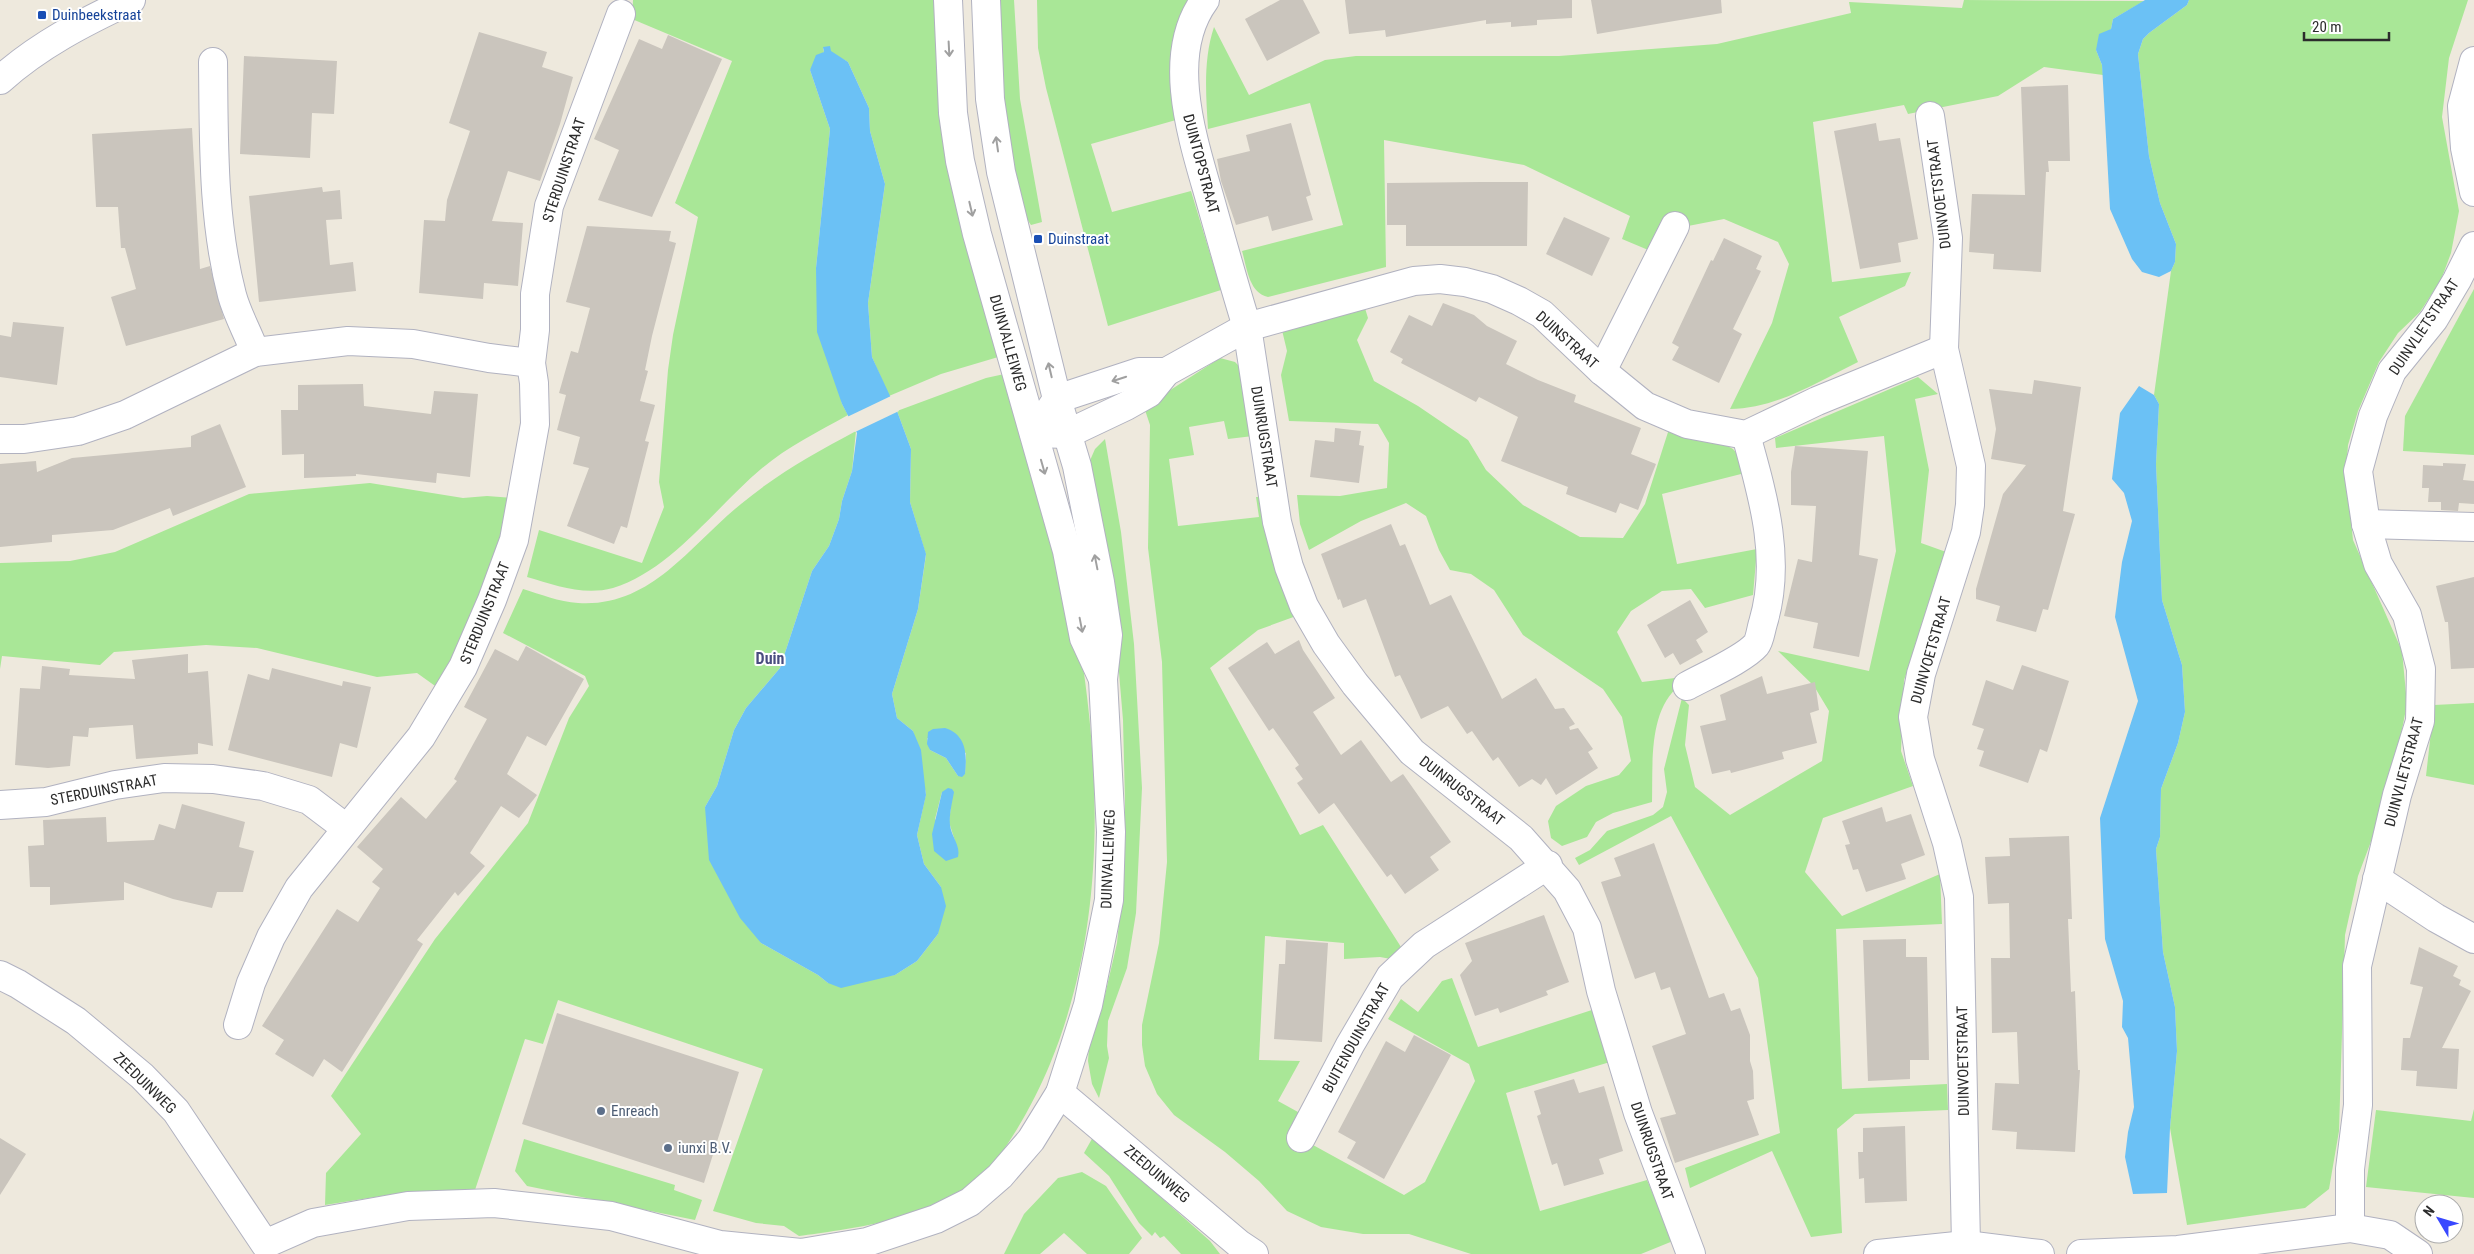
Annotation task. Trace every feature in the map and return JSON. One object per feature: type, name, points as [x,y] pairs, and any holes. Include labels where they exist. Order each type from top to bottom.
[{"type":"street","points":[[0,80],[21,61],[49,42],[131,0]]},
{"type":"street","name":"DUINVALLEIWEG","points":[[948,0],[953,113],[960,161],[976,234],[1067,551],[1084,638],[1103,679]]},
{"type":"street","name":"DUINVALLEIWEG","points":[[266,1249],[313,1223],[408,1206],[494,1203],[611,1216],[720,1245],[801,1253],[867,1242],[936,1219],[970,1202],[1000,1176],[1031,1140],[1060,1093],[1088,1005],[1109,900],[1111,832],[1103,679],[1108,634],[1087,512],[1001,172],[990,99],[986,0]]},
{"type":"street","name":"DUINTOPSTRAAT","points":[[1205,0],[1198,10],[1191,28],[1185,60],[1187,119],[1246,328]]},
{"type":"street","name":"STERDUINSTRAAT","points":[[238,1025],[251,983],[271,937],[300,888],[346,828],[396,770],[421,737],[464,667],[492,600],[514,540],[535,424],[534,383],[531,363],[539,263],[549,206],[621,14]]},
{"type":"street","points":[[2474,61],[2465,148],[2474,192]]},
{"type":"street","points":[[213,62],[214,173],[219,228],[232,296],[255,352]]},
{"type":"street","name":"DUINVOETSTRAAT","points":[[1930,116],[1948,238],[1944,349],[1971,466],[1970,505],[1966,532],[1921,674],[1913,717],[1920,759],[1947,843],[1959,897],[1966,1245]]},
{"type":"street","name":"DUINSTRAAT","points":[[1602,370],[1675,226]]},
{"type":"street","name":"DUINVLIETSTRAAT","points":[[2350,1228],[2350,1169],[2358,1105],[2357,966],[2397,796],[2420,721],[2421,670],[2407,615],[2378,564],[2366,524],[2358,471],[2373,416],[2392,371],[2434,318],[2457,280],[2474,246]]},
{"type":"street","name":"DUINSTRAAT","points":[[1034,433],[1067,434],[1149,393],[1166,372],[1246,328],[1414,281],[1440,279],[1464,282],[1492,289],[1542,314],[1602,370],[1645,406],[1687,424],[1746,435]]},
{"type":"street","name":"DUINRUGSTRAAT","points":[[1246,328],[1277,522],[1289,567],[1304,606],[1326,644],[1355,684],[1412,752],[1521,838],[1548,865],[1567,890],[1587,928],[1602,990],[1638,1113],[1691,1254]]},
{"type":"street","points":[[0,439],[24,439],[78,431],[125,415],[255,352],[348,341],[413,344],[488,358],[531,363]]},
{"type":"street","points":[[1687,686],[1735,659],[1757,644],[1768,608],[1770,531],[1766,506],[1746,435],[1817,401],[1944,349]]},
{"type":"street","name":"DUINSTRAAT","points":[[1057,399],[1139,372],[1166,372]]},
{"type":"street","points":[[1034,433],[1057,399]]},
{"type":"street","points":[[2366,524],[2474,527]]},
{"type":"street","name":"STERDUINSTRAAT","points":[[0,805],[46,802],[115,785],[164,778],[213,779],[263,786],[309,800],[346,828]]},
{"type":"street","name":"BUITENDUINSTRAAT","points":[[1301,1138],[1350,1045],[1390,977],[1424,945],[1548,865]]},
{"type":"street","points":[[2377,879],[2436,918],[2474,939]]},
{"type":"street","name":"ZEEDUINWEG","points":[[0,975],[18,984],[76,1021],[142,1076],[176,1110],[266,1249]]},
{"type":"street","name":"ZEEDUINWEG","points":[[1060,1093],[1239,1244],[1254,1254]]},
{"type":"street","points":[[2081,1254],[2179,1252],[2350,1228],[2390,1234],[2418,1254]]},
{"type":"street","points":[[1878,1254],[1966,1245],[2040,1254]]},
{"type":"green space","points":[[633,0],[934,0],[1005,355],[941,374],[889,396],[872,357],[868,303],[885,184],[870,131],[869,108],[848,62],[823,48],[824,52],[810,70],[830,129],[816,268],[842,404],[848,415],[803,440],[771,461],[744,484],[673,553],[654,568],[634,580],[613,588],[591,591],[559,586],[527,577],[539,530],[642,563],[664,507],[659,482],[668,370],[673,335],[698,217],[675,203],[732,61],[632,19]]},
{"type":"green space","points":[[994,0],[1014,0],[1020,99],[1042,222],[1031,225],[1016,203],[1000,131]]},
{"type":"green space","points":[[1037,0],[1192,0],[1176,120],[1091,144],[1112,212],[1191,191],[1221,290],[1108,326],[1046,88],[1038,48]]},
{"type":"green space","points":[[1964,0],[2144,1],[2113,19],[2111,29],[2096,50],[2102,65],[2103,75],[2044,67],[1998,96],[1908,114],[1904,105],[1813,122],[1832,282],[1911,272],[1905,286],[1839,317],[1858,362],[1796,393],[1747,408],[1730,409],[1772,323],[1789,264],[1778,242],[1724,219],[1688,226],[1653,252],[1622,239],[1630,216],[1524,165],[1384,140],[1386,267],[1268,297],[1257,291],[1253,285],[1247,272],[1242,251],[1343,225],[1310,103],[1208,129],[1207,65],[1214,27],[1249,95],[1325,60],[1356,56],[1559,56],[1717,44],[1851,13],[1849,2],[1962,8]]},
{"type":"green space","points":[[2189,0],[2468,0],[2449,58],[2442,117],[2459,211],[2451,253],[2441,280],[2420,312],[2398,333],[2379,362],[2358,411],[2348,445],[2346,473],[2353,540],[2402,651],[2407,704],[2390,791],[2358,876],[2345,935],[2339,1131],[2329,1189],[2305,1208],[2187,1225],[2170,1128],[2177,1051],[2175,1007],[2163,952],[2156,849],[2160,837],[2161,789],[2178,743],[2185,712],[2182,665],[2162,600],[2156,464],[2159,404],[2154,395],[2171,271],[2175,262],[2176,244],[2160,203],[2149,156],[2138,54],[2143,39],[2187,5]]},
{"type":"green space","points":[[2474,289],[2474,455],[2403,451],[2405,416]]},
{"type":"green space","points":[[1364,305],[1368,318],[1357,340],[1374,381],[1418,406],[1468,440],[1486,470],[1523,505],[1580,537],[1623,538],[1645,504],[1669,429],[1724,444],[1733,449],[1738,455],[1745,473],[1662,494],[1677,564],[1757,549],[1753,595],[1705,608],[1691,589],[1662,591],[1631,611],[1617,632],[1642,682],[1675,678],[1680,685],[1662,708],[1657,723],[1654,739],[1652,802],[1613,813],[1596,822],[1587,837],[1562,846],[1551,838],[1548,821],[1556,806],[1586,786],[1619,775],[1631,761],[1622,717],[1603,689],[1523,635],[1494,590],[1471,574],[1450,570],[1439,550],[1426,516],[1406,503],[1361,521],[1309,550],[1300,524],[1297,495],[1340,496],[1387,488],[1389,443],[1378,424],[1289,421],[1281,375],[1287,351],[1281,326]]},
{"type":"green space","points":[[1220,358],[1235,362],[1242,369],[1253,436],[1228,439],[1224,421],[1189,427],[1194,455],[1169,459],[1178,526],[1259,517],[1256,497],[1263,497],[1299,615],[1258,630],[1210,668],[1300,835],[1323,825],[1401,947],[1391,959],[1380,957],[1344,959],[1344,943],[1265,936],[1259,1060],[1300,1061],[1278,1101],[1298,1112],[1301,1116],[1293,1134],[1404,1195],[1425,1182],[1475,1081],[1469,1064],[1388,1019],[1401,999],[1418,1012],[1442,981],[1452,978],[1478,1047],[1595,1009],[1610,1062],[1506,1093],[1540,1211],[1647,1180],[1673,1241],[1641,1254],[1471,1254],[1409,1234],[1363,1234],[1321,1227],[1287,1211],[1259,1181],[1225,1152],[1174,1115],[1157,1094],[1145,1066],[1142,1025],[1159,943],[1167,862],[1162,662],[1148,548],[1150,425],[1144,407]]},
{"type":"green space","points":[[1009,373],[1071,602],[1086,688],[1092,742],[1094,797],[1094,852],[1090,906],[1081,960],[1068,1012],[1050,1064],[1035,1097],[1015,1132],[993,1164],[981,1178],[952,1199],[911,1215],[863,1226],[799,1236],[784,1226],[756,1223],[713,1211],[763,1069],[558,1000],[543,1044],[525,1039],[475,1190],[394,1194],[325,1205],[326,1173],[361,1134],[331,1096],[435,939],[528,823],[569,718],[589,686],[585,676],[503,633],[523,589],[578,603],[604,602],[627,595],[648,585],[668,571],[722,520],[768,483],[856,431],[852,471],[842,501],[839,519],[829,546],[812,571],[780,668],[746,708],[734,730],[717,786],[705,807],[761,943],[818,975],[828,983],[895,975],[917,961],[938,934],[941,887],[924,864],[917,835],[926,794],[913,731],[897,718],[892,694],[918,609],[926,555],[910,502],[911,449],[897,411],[986,378]],"holes":[[[927,738],[966,753],[965,774],[958,776],[946,758],[930,750]],[[942,792],[951,806],[949,822],[955,841],[935,819]]]},
{"type":"green space","points":[[1918,377],[1938,394],[1915,399],[1929,470],[1921,543],[1949,553],[1904,680],[1901,751],[1913,786],[1823,818],[1805,872],[1842,916],[1940,874],[1942,924],[1836,929],[1842,1089],[1947,1084],[1948,1110],[1855,1114],[1837,1129],[1842,1233],[1811,1237],[1772,1151],[1690,1188],[1685,1168],[1780,1133],[1758,978],[1671,816],[1579,865],[1575,858],[1590,850],[1607,831],[1653,815],[1663,807],[1667,792],[1664,769],[1682,698],[1689,705],[1685,745],[1695,787],[1730,815],[1822,761],[1829,711],[1814,686],[1778,651],[1869,671],[1896,551],[1884,436],[1776,448],[1775,438]]},
{"type":"green space","points":[[1105,439],[1121,532],[1134,644],[1142,788],[1136,913],[1127,968],[1108,1021],[1107,1046],[1109,1058],[1099,1098],[1092,1084],[1088,1061],[1089,1047],[1105,995],[1117,943],[1125,863],[1123,720],[1116,637],[1088,465],[1095,449]]},
{"type":"green space","points":[[370,483],[463,498],[487,496],[512,498],[494,563],[471,622],[438,688],[417,673],[377,677],[257,648],[206,645],[114,652],[100,665],[2,656],[0,669],[0,563],[70,561],[115,552],[249,494]]},
{"type":"green space","points":[[2474,703],[2474,785],[2426,776],[2434,705]]},
{"type":"green space","points":[[2474,1109],[2474,1198],[2464,1197],[2464,1194],[2435,1194],[2366,1187],[2376,1110],[2471,1121]]},
{"type":"green space","points":[[1093,1137],[1210,1241],[1220,1254],[1181,1254],[1164,1236],[1160,1238],[1155,1232],[1152,1236],[1139,1223],[1109,1176],[1084,1153]]},
{"type":"green space","points":[[524,1139],[675,1185],[674,1190],[702,1200],[695,1220],[527,1186],[515,1171]]},
{"type":"green space","points":[[1082,1172],[1106,1186],[1142,1238],[1129,1254],[1087,1254],[1064,1233],[1040,1254],[1004,1254],[1024,1214],[1058,1178]]},
{"type":"water","points":[[2145,0],[2189,0],[2187,5],[2143,39],[2138,54],[2149,156],[2160,203],[2176,244],[2175,262],[2171,271],[2159,277],[2142,272],[2132,259],[2110,209],[2102,65],[2096,50],[2099,34],[2111,29],[2113,19]]},
{"type":"water","points":[[830,46],[831,51],[848,62],[869,108],[870,131],[885,184],[868,303],[872,357],[897,411],[911,449],[910,502],[926,554],[918,609],[892,694],[897,718],[913,731],[921,750],[926,795],[917,835],[924,864],[941,887],[946,906],[938,934],[917,961],[895,975],[841,988],[828,983],[818,975],[761,943],[740,918],[709,860],[705,807],[717,786],[734,730],[746,708],[780,668],[812,571],[829,546],[839,519],[842,501],[852,471],[857,433],[842,404],[817,332],[816,268],[830,129],[810,70],[816,55],[824,52],[823,47]]},
{"type":"water","points":[[2139,386],[2154,395],[2159,404],[2156,464],[2162,600],[2182,665],[2185,712],[2178,743],[2161,789],[2160,837],[2156,849],[2163,952],[2175,1007],[2177,1051],[2170,1128],[2167,1193],[2133,1194],[2125,1157],[2134,1107],[2128,1038],[2122,1027],[2123,1001],[2105,939],[2100,818],[2138,701],[2115,617],[2122,562],[2132,521],[2124,493],[2112,479],[2120,413]]},
{"type":"water","points":[[945,728],[958,735],[964,746],[966,767],[965,774],[962,777],[958,776],[946,758],[930,750],[927,744],[928,732],[933,729]]},
{"type":"water","points":[[948,788],[954,792],[950,825],[959,853],[958,857],[946,861],[934,851],[932,834],[942,792]]},
{"type":"pier","points":[[891,396],[899,411],[855,432],[847,417]]},
{"type":"building","points":[[1280,0],[1303,0],[1320,33],[1267,61],[1245,19]]},
{"type":"building","points":[[1345,0],[1572,0],[1572,18],[1537,20],[1537,25],[1511,27],[1511,22],[1486,24],[1486,20],[1386,37],[1385,30],[1349,34]]},
{"type":"building","points":[[1591,0],[1721,0],[1722,13],[1597,34]]},
{"type":"building","points":[[479,32],[547,52],[542,67],[573,77],[560,124],[540,181],[508,171],[492,221],[523,223],[518,286],[484,283],[483,299],[419,293],[424,220],[445,221],[447,200],[470,131],[449,123]]},
{"type":"building","points":[[668,35],[722,59],[652,217],[598,200],[619,150],[594,139],[639,39],[662,49]]},
{"type":"building","points":[[244,56],[337,61],[334,114],[312,113],[310,158],[240,154]]},
{"type":"building","points":[[2068,85],[2070,161],[2048,161],[2049,172],[2046,172],[2041,272],[1993,269],[1994,254],[1969,252],[1972,194],[2025,195],[2021,87]]},
{"type":"building","points":[[1291,123],[1311,195],[1306,197],[1313,220],[1272,231],[1268,216],[1236,225],[1221,181],[1217,159],[1250,151],[1246,135]]},
{"type":"building","points":[[1876,123],[1879,141],[1900,138],[1918,239],[1898,243],[1901,262],[1860,269],[1834,131]]},
{"type":"building","points":[[192,128],[200,269],[210,266],[224,319],[126,346],[111,297],[136,289],[125,248],[121,248],[118,207],[96,207],[92,134]]},
{"type":"building","points":[[1528,182],[1527,246],[1406,246],[1406,225],[1387,225],[1387,183]]},
{"type":"building","points":[[322,187],[323,192],[340,190],[342,219],[326,220],[330,265],[353,262],[356,291],[259,302],[249,196]]},
{"type":"building","points":[[1564,217],[1610,238],[1592,276],[1546,254]]},
{"type":"building","points":[[587,226],[671,231],[669,241],[676,243],[652,336],[645,370],[648,371],[640,401],[655,405],[645,441],[649,442],[627,528],[621,526],[614,544],[567,526],[589,468],[573,464],[580,437],[557,430],[566,395],[559,393],[571,351],[578,353],[590,308],[566,302]]},
{"type":"building","points":[[1724,238],[1762,256],[1756,269],[1761,271],[1733,329],[1742,334],[1719,383],[1672,360],[1679,347],[1672,343],[1711,260],[1713,261]]},
{"type":"building","points":[[1443,303],[1474,315],[1487,326],[1517,341],[1506,364],[1538,380],[1576,395],[1574,402],[1641,428],[1631,454],[1656,464],[1638,510],[1620,503],[1616,513],[1566,494],[1568,487],[1501,461],[1518,417],[1479,397],[1476,402],[1401,363],[1403,359],[1390,352],[1409,315],[1432,326]]},
{"type":"building","points":[[13,322],[64,327],[57,385],[0,377],[0,335],[11,337]]},
{"type":"building","points":[[2034,380],[2081,387],[2063,511],[2075,514],[2048,610],[2043,609],[2036,632],[1996,621],[2000,606],[1976,599],[1976,589],[2003,494],[2026,465],[1991,459],[1996,429],[1989,389],[2032,394]]},
{"type":"building","points":[[363,384],[364,406],[431,414],[434,391],[478,394],[470,477],[437,473],[436,483],[356,474],[356,476],[304,478],[304,454],[282,455],[281,410],[298,410],[298,385]]},
{"type":"building","points":[[220,424],[246,487],[173,516],[170,508],[113,530],[52,535],[52,542],[0,547],[0,464],[36,461],[37,472],[72,458],[191,447],[191,436]]},
{"type":"building","points":[[1335,428],[1361,431],[1359,445],[1364,446],[1359,483],[1310,477],[1315,440],[1334,442]]},
{"type":"building","points":[[1795,446],[1868,451],[1859,555],[1878,559],[1859,657],[1813,648],[1818,623],[1784,616],[1798,559],[1812,562],[1816,506],[1791,505],[1791,472]]},
{"type":"building","points":[[2443,463],[2466,464],[2463,480],[2474,481],[2474,504],[2459,503],[2458,511],[2441,510],[2441,502],[2428,502],[2429,488],[2422,488],[2423,465],[2443,466]]},
{"type":"building","points":[[1391,524],[1400,546],[1405,544],[1430,605],[1451,595],[1502,699],[1536,678],[1555,709],[1564,708],[1575,724],[1569,727],[1570,730],[1578,728],[1593,749],[1588,752],[1598,768],[1556,795],[1546,778],[1541,785],[1532,779],[1519,787],[1498,757],[1493,761],[1472,731],[1467,734],[1448,706],[1421,719],[1400,675],[1395,677],[1366,599],[1343,608],[1340,599],[1338,600],[1321,554]]},
{"type":"building","points":[[2474,577],[2474,668],[2451,669],[2448,622],[2445,622],[2436,586]]},
{"type":"building","points":[[1690,600],[1708,632],[1696,640],[1703,652],[1680,665],[1673,653],[1665,658],[1647,625]]},
{"type":"building","points":[[1299,640],[1303,650],[1335,698],[1313,712],[1341,755],[1361,740],[1391,782],[1403,774],[1451,842],[1430,857],[1439,870],[1405,894],[1391,874],[1387,877],[1334,803],[1319,814],[1297,783],[1303,779],[1295,768],[1299,765],[1273,728],[1269,731],[1228,668],[1267,642],[1275,654]]},
{"type":"building","points":[[526,646],[584,679],[546,746],[527,736],[507,774],[537,795],[519,818],[501,806],[470,853],[485,866],[458,896],[455,892],[417,940],[423,944],[342,1072],[324,1059],[313,1077],[275,1054],[284,1040],[262,1026],[337,909],[358,922],[380,888],[372,882],[383,869],[357,847],[401,797],[426,819],[457,781],[454,779],[487,719],[464,707],[495,649],[518,661]]},
{"type":"building","points":[[188,654],[188,673],[208,671],[213,746],[198,743],[198,754],[136,759],[133,725],[89,728],[88,737],[73,736],[70,766],[48,768],[15,765],[20,688],[40,689],[42,666],[70,669],[69,675],[135,679],[132,660]]},
{"type":"building","points":[[2022,665],[2069,681],[2047,752],[2040,749],[2028,783],[1979,766],[1984,751],[1977,749],[1984,729],[1972,725],[1986,680],[2013,690]]},
{"type":"building","points":[[272,668],[342,686],[343,681],[371,687],[357,748],[340,743],[332,777],[228,750],[248,674],[269,680]]},
{"type":"building","points":[[1762,676],[1767,694],[1815,682],[1819,710],[1810,713],[1817,743],[1782,752],[1784,759],[1731,773],[1730,770],[1712,774],[1700,726],[1726,720],[1720,695]]},
{"type":"building","points":[[182,804],[245,822],[239,847],[254,851],[243,892],[217,892],[212,908],[173,899],[124,882],[124,900],[50,905],[50,887],[30,887],[28,846],[44,845],[43,820],[106,817],[107,842],[154,840],[159,824],[175,829]]},
{"type":"building","points":[[1882,807],[1886,822],[1911,814],[1925,855],[1901,864],[1906,879],[1866,892],[1858,869],[1853,870],[1845,845],[1850,844],[1842,821]]},
{"type":"building","points":[[2069,836],[2072,919],[2068,919],[2071,992],[2075,991],[2078,1070],[2080,1070],[2075,1152],[2016,1149],[2017,1132],[1992,1130],[1995,1083],[2019,1084],[2017,1032],[1992,1033],[1991,958],[2010,958],[2009,903],[1988,904],[1985,857],[2010,856],[2009,838]]},
{"type":"building","points":[[1654,843],[1709,998],[1724,993],[1731,1011],[1740,1008],[1750,1035],[1750,1061],[1753,1071],[1754,1099],[1747,1101],[1759,1135],[1675,1163],[1660,1118],[1676,1114],[1652,1046],[1686,1034],[1670,987],[1661,990],[1655,972],[1635,979],[1601,882],[1621,876],[1614,858]]},
{"type":"building","points":[[1544,915],[1569,982],[1546,991],[1548,995],[1500,1013],[1498,1008],[1475,1016],[1460,975],[1472,961],[1465,943]]},
{"type":"building","points":[[1906,939],[1906,957],[1927,957],[1929,1060],[1910,1060],[1910,1079],[1868,1081],[1863,940]]},
{"type":"building","points":[[1286,940],[1328,943],[1322,1042],[1274,1039],[1279,964],[1285,964]]},
{"type":"building","points":[[2419,947],[2458,966],[2453,976],[2461,980],[2459,985],[2471,991],[2442,1048],[2459,1049],[2457,1089],[2416,1086],[2417,1071],[2401,1070],[2403,1038],[2410,1038],[2423,987],[2410,984]]},
{"type":"building","points":[[557,1013],[739,1072],[704,1183],[522,1124]]},
{"type":"building","points":[[1414,1035],[1451,1055],[1384,1179],[1347,1158],[1356,1142],[1338,1132],[1386,1041],[1405,1052]]},
{"type":"building","points":[[1574,1079],[1579,1093],[1604,1086],[1623,1151],[1599,1159],[1604,1174],[1564,1186],[1557,1163],[1552,1165],[1537,1116],[1541,1114],[1534,1091]]},
{"type":"building","points":[[1905,1126],[1907,1201],[1865,1203],[1864,1178],[1859,1179],[1858,1152],[1863,1152],[1863,1128]]},
{"type":"building","points":[[0,1138],[26,1154],[0,1195]]},
{"type":"place","name":"Duinbeekstraat","points":[[42,15]]},
{"type":"place","name":"Duinstraat","points":[[1038,239]]},
{"type":"place","name":"Enreach","points":[[601,1111]]},
{"type":"place","name":"iunxi B.V.","points":[[668,1148]]},
{"type":"district","name":"Duin","points":[[770,658]]}]
